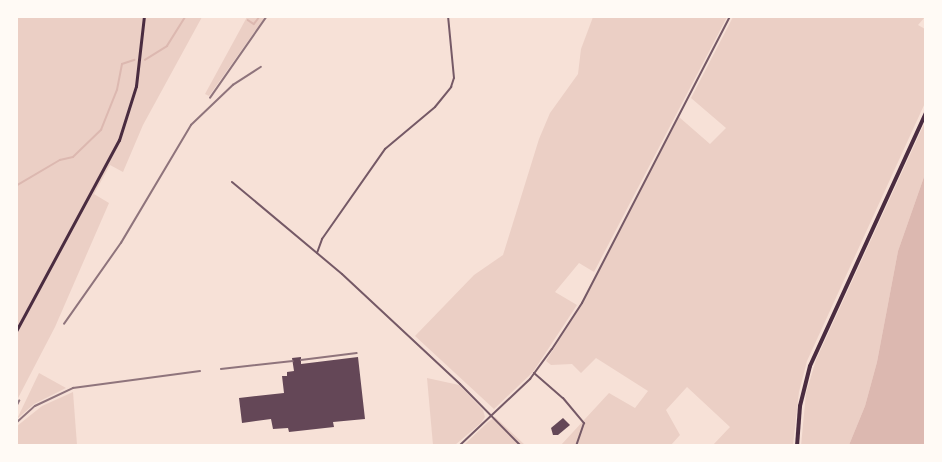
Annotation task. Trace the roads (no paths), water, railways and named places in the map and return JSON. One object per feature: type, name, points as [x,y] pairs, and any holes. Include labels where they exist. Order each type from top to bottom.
[{"type":"highway","points":[[797,446],[800,406],[810,366],[926,112]]},
{"type":"main road","points":[[16,331],[118,140],[136,86],[144,16]]},
{"type":"street","points":[[317,254],[322,239],[385,149],[435,107],[451,87],[454,78],[448,16]]},
{"type":"street","points":[[459,446],[534,373],[582,303],[730,16]]},
{"type":"street","points":[[232,182],[317,254],[434,359],[521,446]]},
{"type":"street","points":[[534,373],[562,398],[584,423],[576,446]]},
{"type":"waterway","points":[[145,60],[167,46],[186,16]]},
{"type":"waterway","points":[[248,20],[254,24],[260,16]]},
{"type":"waterway","points":[[16,186],[60,160],[73,157],[101,130],[117,90],[122,64],[134,60]]},
{"type":"railway","points":[[210,98],[267,16]]},
{"type":"railway","points":[[64,324],[121,243],[191,125],[233,85],[261,67]]},
{"type":"railway","points":[[301,360],[357,353]]},
{"type":"railway","points":[[221,369],[293,361]]},
{"type":"railway","points":[[16,423],[35,406],[73,388],[200,371]]},
{"type":"railway","points":[[16,407],[19,401]]}]
